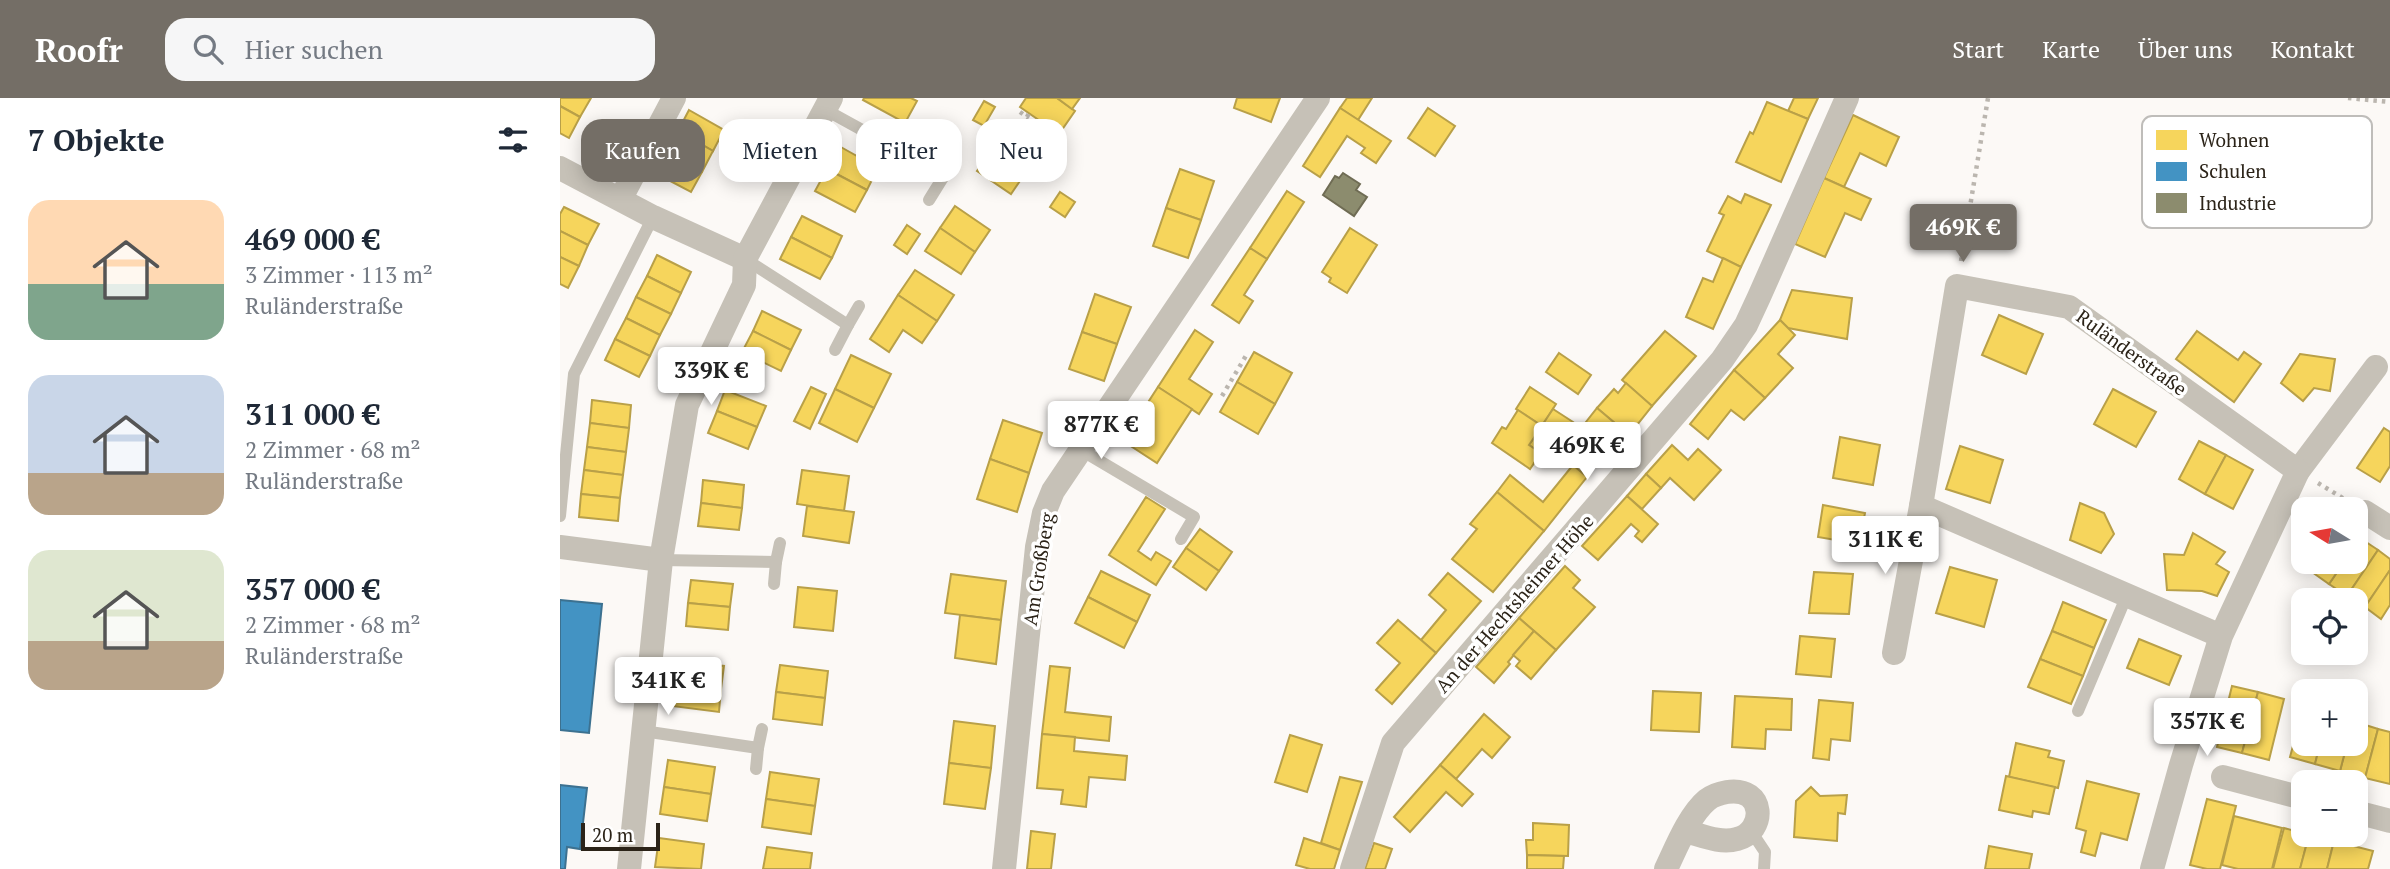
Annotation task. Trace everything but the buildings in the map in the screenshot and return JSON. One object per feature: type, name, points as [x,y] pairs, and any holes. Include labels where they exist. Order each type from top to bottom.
[{"type":"street","points":[[621,198],[674,98]]},
{"type":"street","name":"Am Großberg","points":[[1004,869],[1037,547],[1044,513],[1053,491],[1318,98]]},
{"type":"street","name":"An der Hechtsheimer Höhe","points":[[1353,869],[1394,743],[1722,360],[1746,325],[1847,98]]},
{"type":"street","points":[[629,869],[661,560],[687,405],[744,285],[746,259],[827,104]]},
{"type":"street","points":[[560,168],[653,217],[746,259]]},
{"type":"street","points":[[1894,653],[1957,286]]},
{"type":"street","name":"Ruländerstraße","points":[[1957,286],[2069,307],[2298,471]]},
{"type":"street","points":[[2152,869],[2221,636],[2298,471],[2376,367]]},
{"type":"street","points":[[1921,506],[2221,636]]},
{"type":"street","points":[[2368,514],[2390,528]]},
{"type":"street","points":[[560,547],[661,560]]},
{"type":"street","points":[[2223,777],[2291,795]]},
{"type":"street","points":[[1666,869],[1685,831],[1707,800],[1723,793],[1738,791],[1751,795],[1758,805],[1757,818],[1751,831],[1738,839],[1723,841],[1685,831]]},
{"type":"street","points":[[2368,815],[2390,821]]},
{"type":"lane","points":[[827,104],[856,122]]},
{"type":"lane","points":[[929,200],[940,182]]},
{"type":"lane","points":[[560,516],[574,374],[653,217]]},
{"type":"lane","points":[[746,259],[848,326]]},
{"type":"lane","points":[[835,350],[859,306]]},
{"type":"lane","points":[[1081,450],[1194,517],[1181,539]]},
{"type":"lane","points":[[775,584],[780,543]]},
{"type":"lane","points":[[661,560],[776,562]]},
{"type":"lane","points":[[2078,711],[2127,595]]},
{"type":"lane","points":[[756,769],[762,729]]},
{"type":"lane","points":[[643,731],[758,748]]},
{"type":"lane","points":[[1751,831],[1765,852],[1765,869]]},
{"type":"path","points":[[1957,286],[1988,98]]},
{"type":"path","points":[[2348,98],[2390,102]]},
{"type":"path","points":[[1020,113],[1027,117],[1029,113]]},
{"type":"path","points":[[1222,396],[1247,354]]},
{"type":"path","points":[[2298,471],[2340,497]]}]
